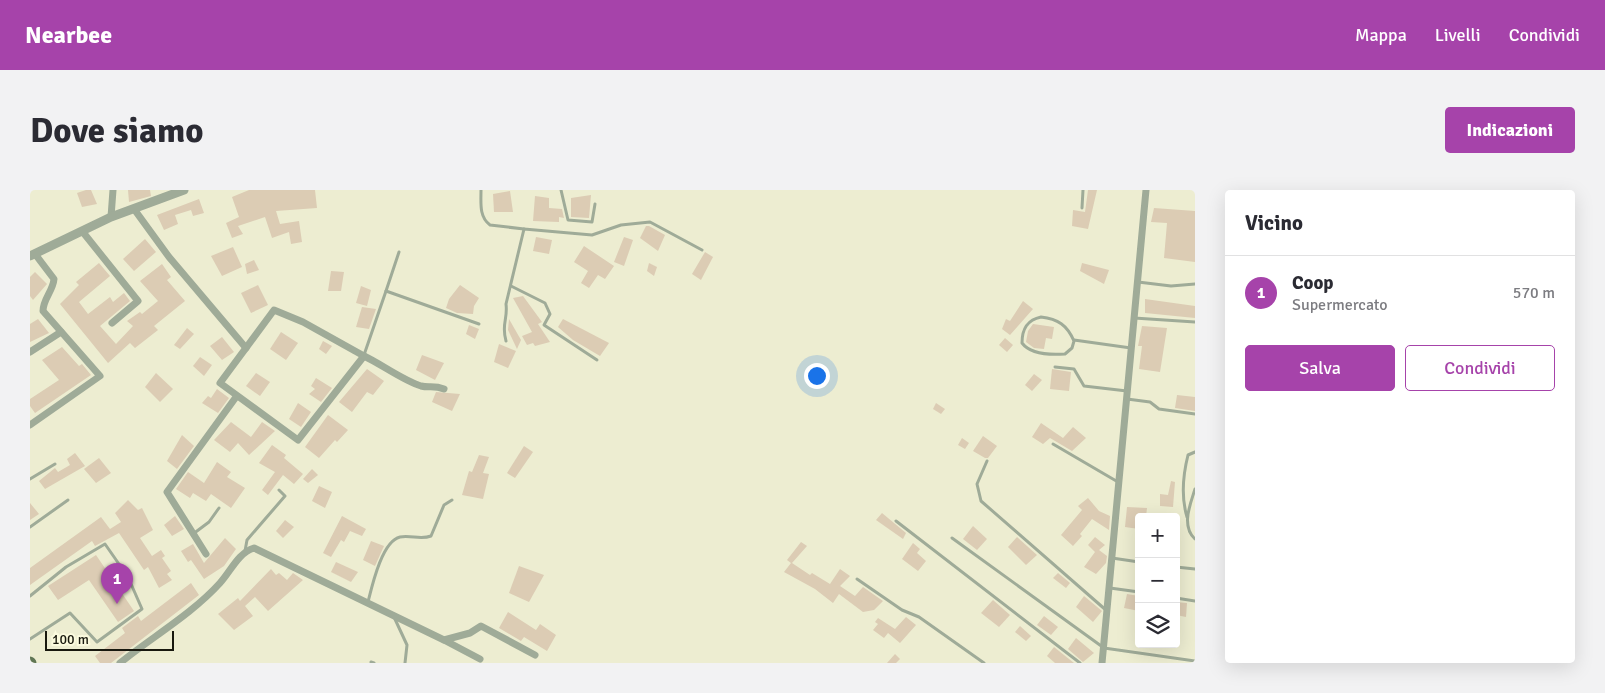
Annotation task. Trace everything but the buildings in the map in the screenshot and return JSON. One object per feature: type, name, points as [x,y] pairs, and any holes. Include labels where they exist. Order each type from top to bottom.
[{"type":"street","points":[[111,218],[113,190]]},
{"type":"street","points":[[30,426],[100,376],[43,311],[43,304],[53,288],[54,278],[32,255],[111,218],[184,190]]},
{"type":"street","points":[[1102,663],[1146,190]]},
{"type":"street","points":[[134,209],[169,257],[246,348]]},
{"type":"street","points":[[82,231],[138,301],[112,322]]},
{"type":"street","points":[[364,356],[298,440],[236,397],[220,383],[274,310],[303,322],[414,383],[423,386],[436,385],[444,389]]},
{"type":"street","points":[[30,352],[61,332]]},
{"type":"street","points":[[206,554],[167,492],[236,397]]},
{"type":"street","points":[[120,663],[188,611],[219,584],[245,551],[254,548],[280,559],[480,659]]},
{"type":"street","points":[[444,640],[470,633],[481,626],[535,655]]},
{"type":"lane","points":[[481,190],[482,216],[485,222],[490,225],[592,235],[621,225],[650,222],[702,250]]},
{"type":"lane","points":[[561,190],[568,220],[592,222],[595,204]]},
{"type":"lane","points":[[1082,208],[1084,190]]},
{"type":"lane","points":[[506,341],[502,329],[524,229]]},
{"type":"lane","points":[[364,356],[399,252]]},
{"type":"lane","points":[[1138,282],[1171,286],[1195,284]]},
{"type":"lane","points":[[511,286],[545,303],[550,314],[544,325],[597,360]]},
{"type":"lane","points":[[386,291],[479,324]]},
{"type":"lane","points":[[1041,317],[1052,318],[1064,324],[1074,340],[1072,348],[1065,354],[1054,355],[1026,349],[1022,343],[1026,325],[1032,319],[1041,317]]},
{"type":"lane","points":[[1134,318],[1195,322]]},
{"type":"lane","points":[[1074,340],[1132,348]]},
{"type":"lane","points":[[1055,367],[1074,369],[1084,386],[1127,395],[1150,402],[1159,408],[1195,414]]},
{"type":"lane","points":[[1054,444],[1119,483]]},
{"type":"lane","points":[[1195,452],[1188,455],[1184,492],[1189,531],[1195,539]]},
{"type":"lane","points":[[987,461],[978,484],[981,501],[1107,611]]},
{"type":"lane","points":[[30,479],[55,464]]},
{"type":"lane","points":[[1187,517],[1195,489]]},
{"type":"lane","points":[[245,551],[246,540],[285,496],[278,490]]},
{"type":"lane","points":[[30,527],[68,500]]},
{"type":"lane","points":[[368,603],[378,571],[390,543],[400,537],[420,538],[431,536],[444,505],[452,500]]},
{"type":"lane","points":[[194,534],[209,522],[219,508]]},
{"type":"lane","points":[[896,521],[1080,663]]},
{"type":"lane","points":[[952,538],[1104,648],[1195,661]]},
{"type":"lane","points":[[30,596],[66,566],[105,544],[128,576],[142,609],[97,642],[70,613],[30,639]]},
{"type":"lane","points":[[1112,558],[1135,561]]},
{"type":"lane","points":[[1180,567],[1195,569]]},
{"type":"lane","points":[[857,578],[902,610],[919,617],[984,663]]},
{"type":"lane","points":[[1109,588],[1135,591]]},
{"type":"lane","points":[[1180,599],[1195,601]]},
{"type":"lane","points":[[393,615],[406,639],[408,652],[405,663]]},
{"type":"place","name":"Coop","points":[[117,604]]}]
